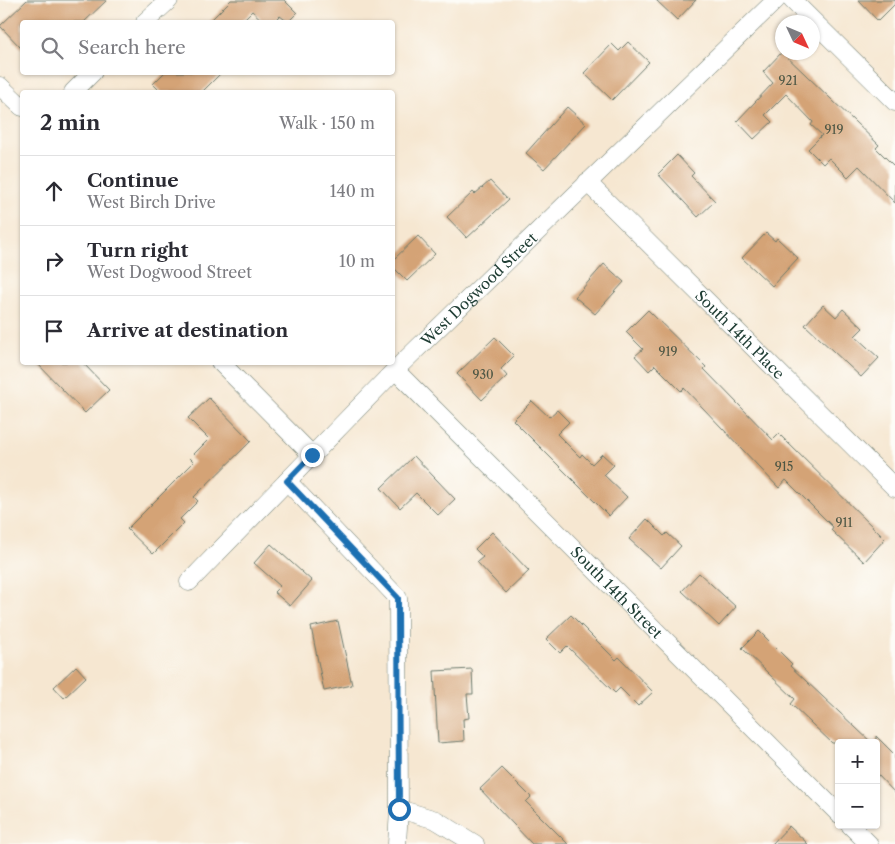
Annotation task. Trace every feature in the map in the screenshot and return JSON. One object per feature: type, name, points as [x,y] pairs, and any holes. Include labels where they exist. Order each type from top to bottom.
[{"type":"street","points":[[147,20],[168,0]]},
{"type":"street","name":"West Dogwood Street","points":[[189,582],[395,370],[776,0]]},
{"type":"street","points":[[792,0],[895,102]]},
{"type":"street","points":[[74,90],[90,75]]},
{"type":"street","points":[[0,86],[20,105]]},
{"type":"street","name":"South 14th Place","points":[[587,182],[895,488]]},
{"type":"street","points":[[223,365],[312,455]]},
{"type":"street","name":"South 14th Street","points":[[395,370],[835,810]]},
{"type":"street","points":[[287,481],[398,598],[399,809],[397,844]]},
{"type":"street","points":[[399,809],[436,820],[475,844]]},
{"type":"street","points":[[854,829],[869,844]]},
{"type":"building","points":[[27,0],[107,0],[86,20],[20,20],[20,47],[0,26]]},
{"type":"building","points":[[231,0],[284,0],[297,13],[290,20],[285,20],[280,16],[276,20],[262,20],[252,11],[243,20],[211,20]]},
{"type":"building","points":[[656,0],[696,0],[677,20]]},
{"type":"building","points":[[858,0],[895,0],[895,4],[878,21]]},
{"type":"building","points":[[628,42],[649,62],[612,100],[584,73],[612,44],[619,51]]},
{"type":"building","points":[[775,59],[790,60],[879,145],[876,148],[895,167],[895,203],[859,166],[848,177],[829,158],[823,164],[808,149],[822,135],[811,125],[813,122],[786,94],[765,115],[772,122],[754,139],[737,121],[773,83],[763,72]]},
{"type":"building","points":[[162,75],[219,75],[204,90],[159,90],[153,84]]},
{"type":"building","points":[[567,107],[586,124],[544,169],[526,153]]},
{"type":"building","points":[[677,155],[694,173],[691,176],[715,201],[698,217],[658,174]]},
{"type":"building","points":[[490,181],[508,200],[467,238],[447,217],[473,192],[475,194]]},
{"type":"building","points":[[766,233],[775,241],[777,238],[798,258],[772,286],[742,258]]},
{"type":"building","points":[[418,236],[435,254],[407,281],[395,269],[395,258]]},
{"type":"building","points":[[604,264],[624,282],[595,314],[575,297]]},
{"type":"building","points":[[823,305],[836,317],[843,309],[863,328],[855,336],[879,358],[861,377],[805,325]]},
{"type":"building","points":[[648,310],[706,367],[704,369],[773,440],[779,434],[885,539],[864,562],[831,530],[833,527],[786,480],[779,488],[684,388],[681,391],[655,365],[649,371],[635,356],[643,349],[626,332]]},
{"type":"building","points":[[495,337],[514,356],[501,369],[507,376],[482,400],[457,374]]},
{"type":"building","points":[[39,365],[85,365],[109,390],[85,413]]},
{"type":"building","points":[[209,398],[251,441],[194,497],[198,501],[180,519],[184,523],[153,554],[127,529],[194,462],[190,458],[209,439],[188,418]]},
{"type":"building","points":[[532,401],[549,417],[557,410],[569,422],[557,434],[580,457],[582,454],[592,464],[602,454],[614,465],[604,475],[627,497],[609,516],[513,420]]},
{"type":"building","points":[[414,456],[455,499],[438,515],[416,493],[400,508],[381,488]]},
{"type":"building","points":[[647,519],[664,536],[667,533],[681,546],[661,568],[629,539]]},
{"type":"building","points":[[492,532],[529,571],[506,593],[477,562],[483,557],[475,549]]},
{"type":"building","points":[[271,544],[312,581],[290,606],[274,592],[280,586],[254,563]]},
{"type":"building","points":[[699,573],[736,607],[719,626],[682,591]]},
{"type":"building","points":[[571,615],[616,660],[619,657],[653,692],[638,706],[620,688],[615,693],[567,646],[560,653],[546,639]]},
{"type":"building","points":[[338,621],[352,685],[324,691],[311,627]]},
{"type":"building","points":[[759,631],[792,664],[790,666],[868,739],[835,739],[835,743],[832,743],[791,704],[795,699],[742,648]]},
{"type":"building","points":[[76,666],[86,677],[64,698],[54,687]]},
{"type":"building","points":[[472,669],[473,694],[467,694],[469,718],[463,719],[464,741],[438,743],[434,671]]},
{"type":"building","points":[[880,740],[895,755],[895,793],[880,777]]},
{"type":"building","points":[[502,768],[531,797],[526,802],[568,844],[532,844],[480,789]]},
{"type":"building","points":[[789,826],[808,844],[772,844]]},
{"type":"route","points":[[312,455],[287,481],[398,598],[399,809]]}]
